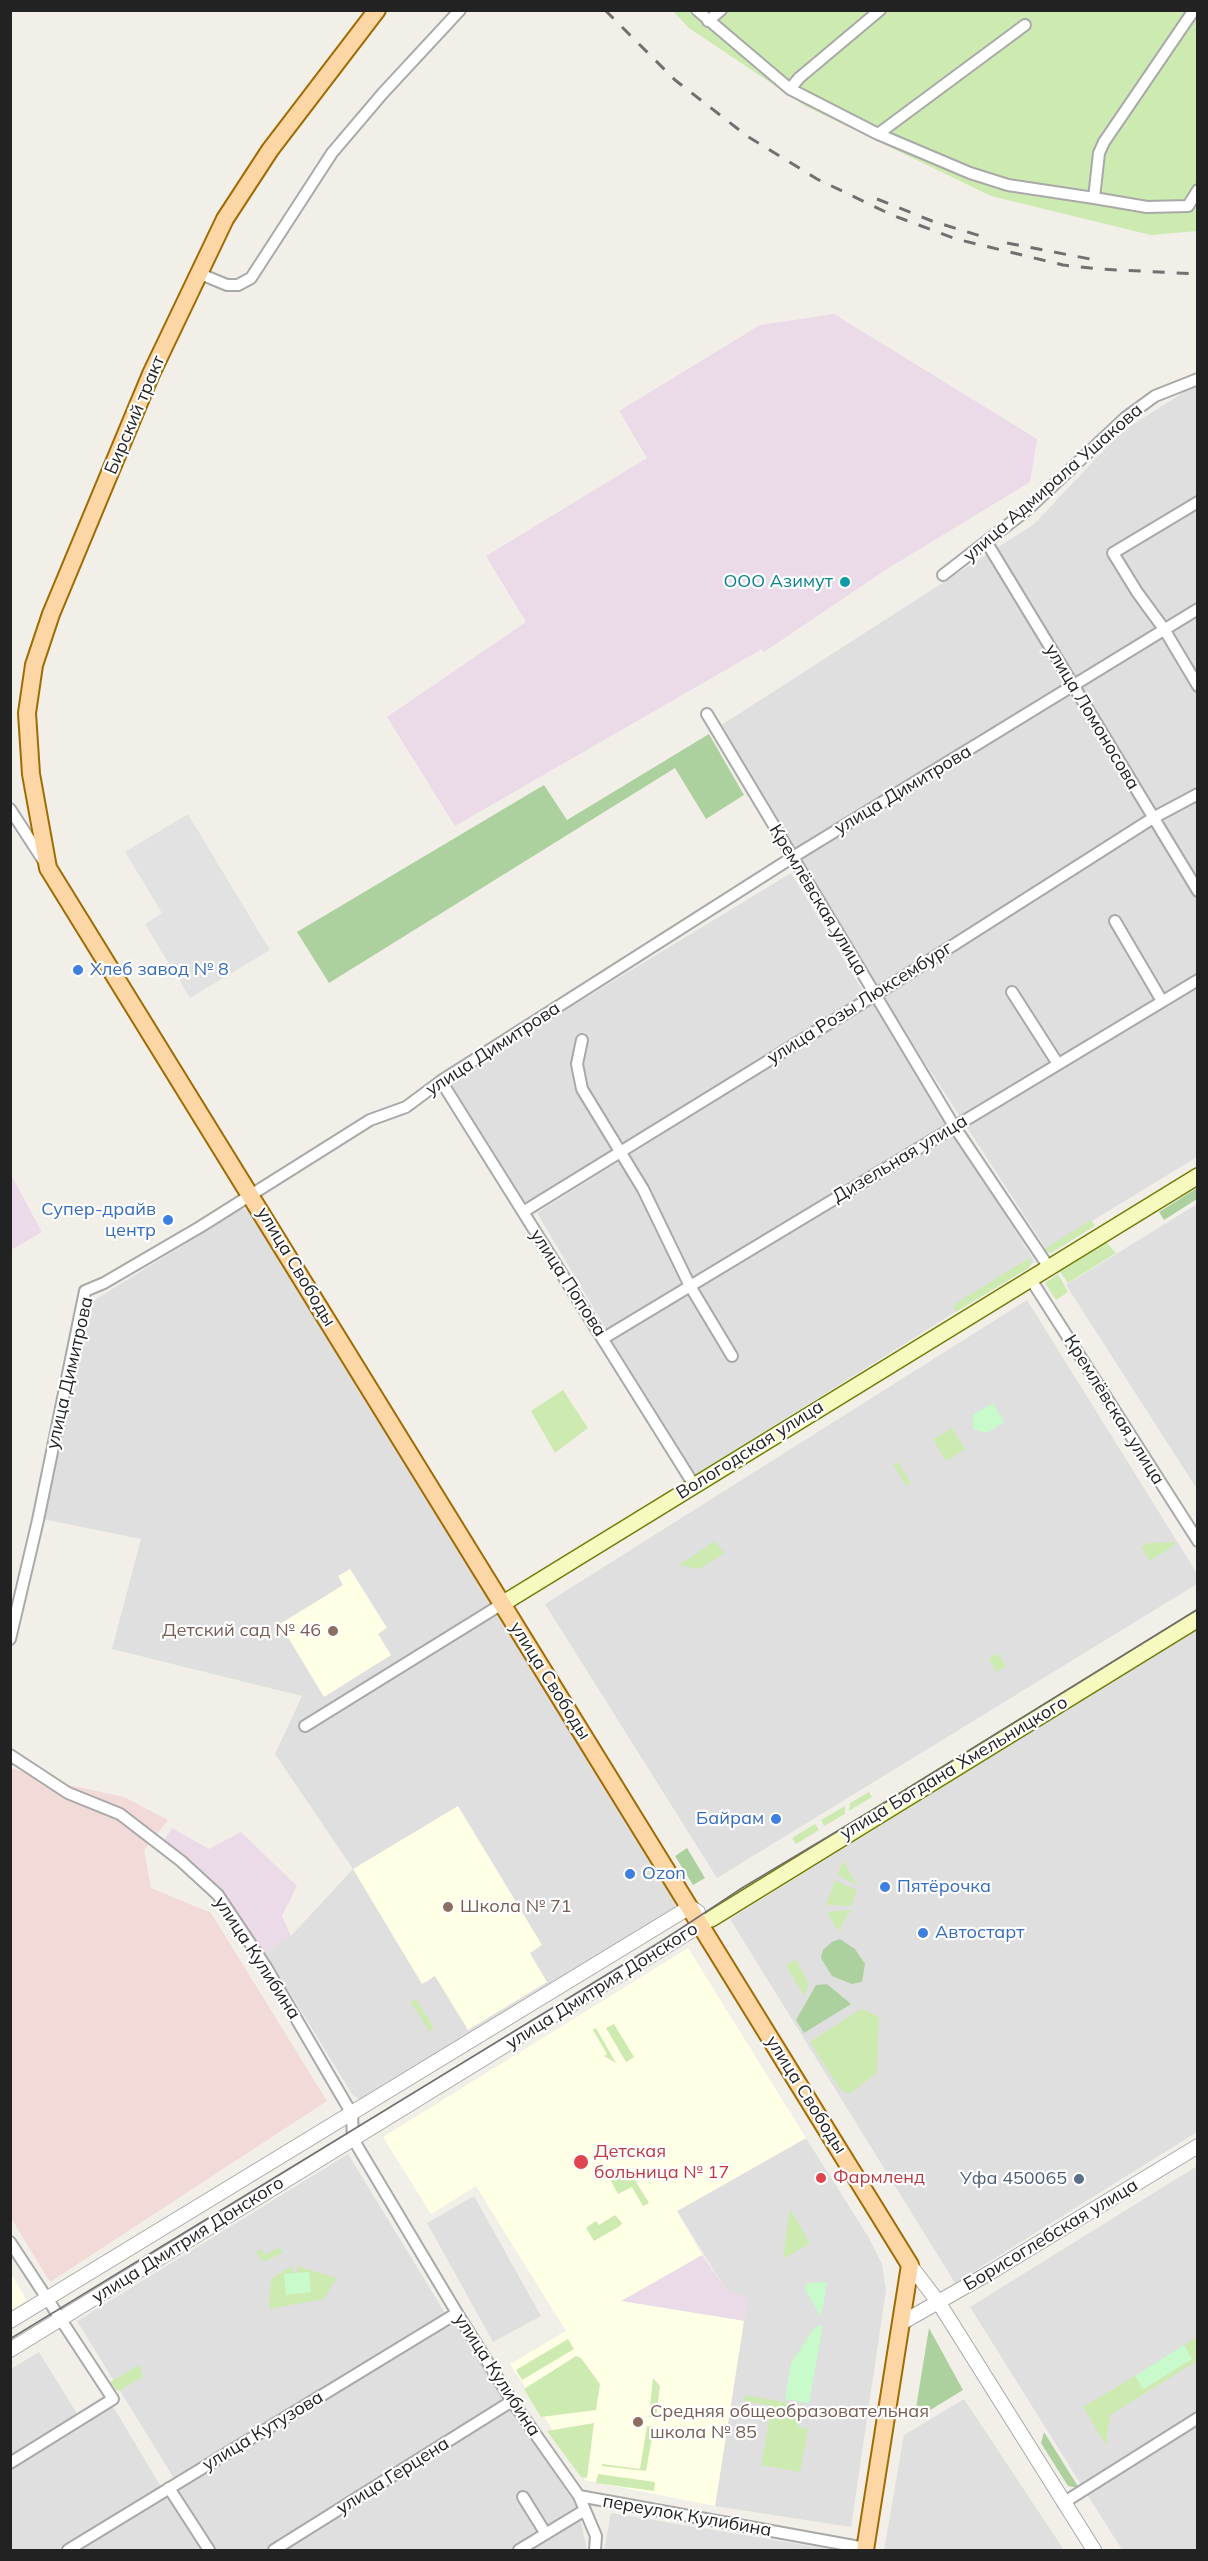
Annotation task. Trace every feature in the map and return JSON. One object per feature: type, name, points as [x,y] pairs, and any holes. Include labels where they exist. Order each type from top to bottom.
[{"type":"main road","name":"Бирский тракт","points":[[48,868],[31,774],[27,735],[28,692],[34,665],[51,614],[151,374],[198,273],[248,182],[377,10]]},
{"type":"main road","name":"улица Свободы","points":[[48,868],[690,1908],[706,1922],[910,2265]]},
{"type":"main road","name":"Вологодская улица","points":[[502,1604],[1197,1176]]},
{"type":"main road","name":"улица Богдана Хмельницкого","points":[[706,1922],[1197,1619]]},
{"type":"main road","points":[[865,2549],[903,2322],[910,2265]]},
{"type":"street","points":[[198,273],[227,285],[238,285],[251,278],[332,153],[383,93],[460,10]]},
{"type":"street","points":[[697,10],[790,89],[878,134],[970,173],[1008,185],[1148,207],[1188,206],[1197,190]]},
{"type":"street","points":[[708,21],[721,10]]},
{"type":"street","points":[[790,89],[799,78],[880,10]]},
{"type":"street","points":[[1094,198],[1099,153],[1104,142],[1194,10]]},
{"type":"street","points":[[878,134],[1025,25]]},
{"type":"street","name":"улица Адмирала Ушакова","points":[[943,575],[987,543],[1125,418],[1155,396],[1197,379]]},
{"type":"street","points":[[1197,502],[1113,553],[1137,592],[1164,629],[1197,687]]},
{"type":"street","name":"улица Ломоносова","points":[[987,543],[1197,891]]},
{"type":"street","name":"улица Димитрова","points":[[10,1639],[38,1520],[84,1291],[105,1282],[252,1196],[370,1120],[406,1107],[441,1081],[793,857],[1197,609]]},
{"type":"street","name":"Кремлёвская улица","points":[[706,714],[954,1126],[1048,1266]]},
{"type":"street","name":"улица Розы Люксембург","points":[[523,1212],[875,995],[1153,818],[1197,794]]},
{"type":"street","name":"улица Свободы","points":[[10,809],[48,868]]},
{"type":"street","points":[[1115,921],[1162,1001]]},
{"type":"street","name":"Дизельная улица","points":[[604,1338],[1197,980]]},
{"type":"street","points":[[1012,992],[1058,1064]]},
{"type":"street","points":[[582,1040],[577,1064],[582,1089],[643,1189],[690,1286],[732,1356]]},
{"type":"street","name":"улица Попова","points":[[441,1081],[694,1485]]},
{"type":"street","name":"Кремлёвская улица","points":[[1030,1278],[1197,1541]]},
{"type":"street","name":"Вологодская улица","points":[[305,1726],[502,1604]]},
{"type":"street","name":"улица Кулибина","points":[[10,1755],[68,1793],[120,1814],[181,1861],[218,1895],[266,1967],[352,2114]]},
{"type":"street","name":"улица Дмитрия Донского","points":[[10,2321],[690,1908]]},
{"type":"street","name":"улица Дмитрия Донского","points":[[10,2350],[706,1922]]},
{"type":"street","points":[[352,2114],[353,2139]]},
{"type":"street","name":"улица Кулибина","points":[[353,2139],[512,2401],[579,2496],[596,2536],[595,2550]]},
{"type":"street","name":"Борисоглебская улица","points":[[903,2322],[939,2303],[1197,2146]]},
{"type":"street","points":[[10,2242],[62,2318],[113,2400],[10,2463]]},
{"type":"street","name":"улица Свободы","points":[[910,2265],[939,2303],[1094,2550]]},
{"type":"street","name":"улица Кутузова","points":[[68,2550],[457,2313]]},
{"type":"street","name":"улица Герцена","points":[[274,2550],[512,2401]]},
{"type":"street","points":[[1063,2503],[1197,2418]]},
{"type":"street","points":[[169,2488],[209,2550]]},
{"type":"street","name":"переулок Кулибина","points":[[579,2496],[865,2549]]},
{"type":"street","points":[[523,2497],[544,2536],[539,2550]]},
{"type":"street","points":[[519,2550],[585,2510]]},
{"type":"shaded area","points":[[834,314],[1037,439],[1030,482],[887,569],[764,652],[762,649],[455,826],[387,717],[526,622],[486,556],[647,458],[619,411],[760,325]]},
{"type":"shaded area","points":[[1197,387],[1197,1157],[1046,1249],[881,995],[720,726],[1034,524],[1121,432],[1189,389]]},
{"type":"shaded area","points":[[188,814],[270,950],[190,998],[145,924],[162,913],[125,852]]},
{"type":"shaded area","points":[[791,873],[866,996],[527,1205],[449,1081]]},
{"type":"shaded area","points":[[875,1001],[947,1125],[608,1332],[537,1213]]},
{"type":"shaded area","points":[[953,1132],[1035,1262],[695,1475],[612,1341]]},
{"type":"shaded area","points":[[11,1175],[42,1232],[10,1250]]},
{"type":"shaded area","points":[[1197,1204],[1197,1489],[1066,1285]]},
{"type":"shaded area","points":[[243,1208],[253,1213],[675,1899],[675,1908],[361,2101],[352,2094],[265,1952],[291,1936],[353,1869],[275,1754],[302,1696],[112,1649],[141,1539],[43,1519],[86,1310],[93,1301]]},
{"type":"shaded area","points":[[1027,1300],[1198,1575],[1197,1584],[717,1878],[545,1604]]},
{"type":"shaded area","name":"Детский сад № 46","points":[[350,1569],[387,1628],[378,1634],[391,1655],[324,1697],[280,1624],[343,1585],[338,1576]]},
{"type":"shaded area","points":[[1197,1629],[1197,2132],[955,2283],[730,1919]]},
{"type":"shaded area","points":[[11,1768],[55,1782],[124,1797],[168,1820],[144,1850],[151,1888],[211,1913],[327,2101],[50,2282],[11,2218]]},
{"type":"shaded area","name":"Школа № 71","points":[[458,1806],[542,1945],[530,1953],[547,1982],[468,2030],[435,1976],[422,1984],[353,1869]]},
{"type":"shaded area","points":[[172,1828],[209,1849],[241,1832],[297,1886],[282,1916],[291,1936],[265,1952],[208,1878],[163,1842]]},
{"type":"shaded area","name":"Детская больница № 17","points":[[688,1948],[806,2138],[677,2211],[702,2255],[621,2301],[744,2321],[715,2506],[585,2480],[510,2364],[566,2331],[476,2186],[431,2214],[383,2137]]},
{"type":"shaded area","points":[[806,2138],[869,2238],[882,2264],[886,2290],[851,2527],[715,2506],[747,2299],[725,2288],[677,2211]]},
{"type":"shaded area","points":[[348,2154],[445,2313],[175,2480],[77,2321]]},
{"type":"shaded area","points":[[1197,2166],[1197,2550],[1122,2550],[970,2307]]},
{"type":"shaded area","points":[[474,2196],[541,2316],[493,2342],[427,2223]]},
{"type":"shaded area","points":[[702,2255],[725,2288],[747,2298],[744,2321],[621,2301]]},
{"type":"shaded area","points":[[11,2274],[27,2300],[10,2310]]},
{"type":"shaded area","points":[[455,2318],[505,2402],[268,2550],[216,2550],[176,2489]]},
{"type":"shaded area","points":[[39,2352],[79,2417],[11,2460],[11,2369]]},
{"type":"shaded area","points":[[964,2399],[1064,2550],[884,2550],[904,2435]]},
{"type":"shaded area","points":[[111,2403],[163,2490],[61,2550],[11,2550],[11,2467]]},
{"type":"shaded area","points":[[511,2407],[578,2508],[587,2550],[286,2550]]},
{"type":"shaded area","points":[[167,2495],[203,2550],[76,2550]]},
{"type":"shaded area","points":[[611,2513],[834,2550],[604,2550]]},
{"type":"green space","points":[[673,11],[1197,11],[1197,231],[1151,235],[991,196],[805,106],[689,28]]},
{"type":"green space","points":[[709,734],[744,795],[706,819],[675,768],[329,983],[297,932],[544,785],[567,820]]},
{"type":"green space","points":[[1197,1188],[1197,1199],[1164,1220],[1159,1212]]},
{"type":"green space","points":[[1091,1220],[1095,1226],[1051,1253],[1043,1250]]},
{"type":"green space","points":[[1105,1241],[1116,1253],[1068,1283],[1059,1270]]},
{"type":"green space","points":[[1031,1257],[1030,1267],[956,1312],[953,1307],[958,1302]]},
{"type":"green space","points":[[1058,1274],[1068,1292],[1056,1300],[1045,1283]]},
{"type":"green space","points":[[563,1390],[588,1428],[555,1453],[531,1411]]},
{"type":"green space","points":[[993,1403],[1004,1422],[987,1433],[973,1429],[973,1415]]},
{"type":"green space","points":[[952,1428],[965,1449],[946,1461],[933,1439]]},
{"type":"green space","points":[[898,1462],[911,1483],[906,1486],[893,1464]]},
{"type":"green space","points":[[715,1541],[724,1553],[700,1569],[679,1565]]},
{"type":"green space","points":[[1175,1542],[1176,1544],[1150,1561],[1141,1547],[1147,1543]]},
{"type":"green space","points":[[998,1653],[1006,1666],[996,1672],[989,1659]]},
{"type":"green space","points":[[869,1792],[872,1797],[849,1811],[850,1803]]},
{"type":"green space","points":[[845,1806],[845,1814],[824,1826],[821,1820]]},
{"type":"green space","points":[[815,1824],[819,1830],[796,1844],[792,1838]]},
{"type":"green space","points":[[687,1848],[705,1878],[693,1885],[675,1856]]},
{"type":"green space","points":[[843,1861],[857,1885],[837,1875]]},
{"type":"green space","points":[[835,1881],[857,1890],[851,1906],[826,1905]]},
{"type":"green space","points":[[851,1910],[838,1931],[827,1912]]},
{"type":"green space","points":[[840,1939],[855,1949],[865,1964],[862,1982],[852,1984],[832,1976],[821,1958],[823,1950],[832,1942]]},
{"type":"green space","points":[[796,1960],[809,1984],[804,1996],[786,1965]]},
{"type":"green space","points":[[827,1984],[851,2004],[804,2033],[796,2020],[816,1985]]},
{"type":"green space","points":[[416,1999],[434,2028],[429,2031],[411,2002]]},
{"type":"green space","points":[[861,2009],[879,2016],[877,2073],[849,2094],[840,2089],[810,2042]]},
{"type":"green space","points":[[614,2024],[634,2057],[626,2062],[606,2028]]},
{"type":"green space","points":[[596,2028],[616,2063],[604,2056],[607,2054],[593,2030]]},
{"type":"green space","points":[[628,2169],[649,2203],[643,2206],[632,2187],[618,2194],[611,2181]]},
{"type":"green space","points":[[790,2209],[810,2243],[783,2259]]},
{"type":"green space","points":[[615,2215],[622,2223],[620,2226],[594,2241],[586,2228],[596,2221],[599,2225]]},
{"type":"green space","points":[[279,2247],[283,2253],[265,2261],[261,2260],[256,2252],[261,2249],[265,2255]]},
{"type":"green space","points":[[292,2266],[294,2273],[284,2275],[309,2272],[297,2273],[297,2266],[337,2278],[324,2299],[269,2309],[271,2279]]},
{"type":"green space","points":[[309,2272],[311,2292],[286,2295],[284,2274]]},
{"type":"green space","points":[[827,2282],[821,2317],[805,2289],[806,2283]]},
{"type":"green space","points":[[823,2325],[809,2403],[785,2399],[791,2363],[815,2327]]},
{"type":"green space","points":[[929,2328],[963,2390],[914,2420]]},
{"type":"green space","points":[[1197,2337],[1197,2361],[1110,2415],[1106,2445],[1083,2407],[1135,2376],[1144,2389],[1192,2359],[1184,2345]]},
{"type":"green space","points":[[568,2339],[574,2349],[522,2380],[516,2370]]},
{"type":"green space","points":[[1184,2345],[1192,2359],[1143,2389],[1135,2376]]},
{"type":"green space","points":[[576,2356],[581,2358],[600,2384],[596,2410],[541,2417],[524,2389]]},
{"type":"green space","points":[[139,2365],[143,2377],[119,2391],[115,2389],[110,2382]]},
{"type":"green space","points":[[653,2378],[660,2386],[656,2418],[649,2417]]},
{"type":"green space","points":[[745,2395],[802,2405],[798,2427],[808,2429],[800,2472],[761,2465],[772,2406],[744,2401]]},
{"type":"green space","points":[[594,2423],[587,2478],[581,2477],[547,2431]]},
{"type":"green space","points":[[647,2426],[654,2427],[646,2471],[602,2466],[602,2464],[640,2469]]},
{"type":"green space","points":[[1044,2432],[1079,2488],[1068,2486],[1041,2443]]},
{"type":"green space","points":[[598,2474],[655,2482],[654,2491],[596,2483]]},
{"type":"tram line","points":[[10,2339],[659,1943],[742,1888],[1198,1609]]},
{"type":"railway","points":[[605,10],[675,80],[747,136],[817,179],[892,215],[956,239],[1063,265],[1198,274]]},
{"type":"railway","points":[[877,199],[932,221],[987,238]]},
{"type":"railway","points":[[1007,243],[1090,259]]},
{"type":"place","name":"ООО Азимут","points":[[845,582]]},
{"type":"place","name":"Хлеб завод № 8","points":[[78,970]]},
{"type":"place","name":"Супер-драйв центр","points":[[168,1220]]},
{"type":"place","name":"Детский сад № 46","points":[[333,1631]]},
{"type":"place","name":"Байрам","points":[[776,1819]]},
{"type":"place","name":"Ozon","points":[[630,1874]]},
{"type":"place","name":"Пятёрочка","points":[[885,1887]]},
{"type":"place","name":"Школа № 71","points":[[448,1907]]},
{"type":"place","name":"Автостарт","points":[[923,1933]]},
{"type":"place","name":"Детская больница № 17","points":[[581,2162]]},
{"type":"place","name":"Фармленд","points":[[821,2178]]},
{"type":"place","name":"Уфа 450065","points":[[1079,2179]]},
{"type":"place","name":"Средняя общеобразовательная школа № 85","points":[[638,2422]]}]
